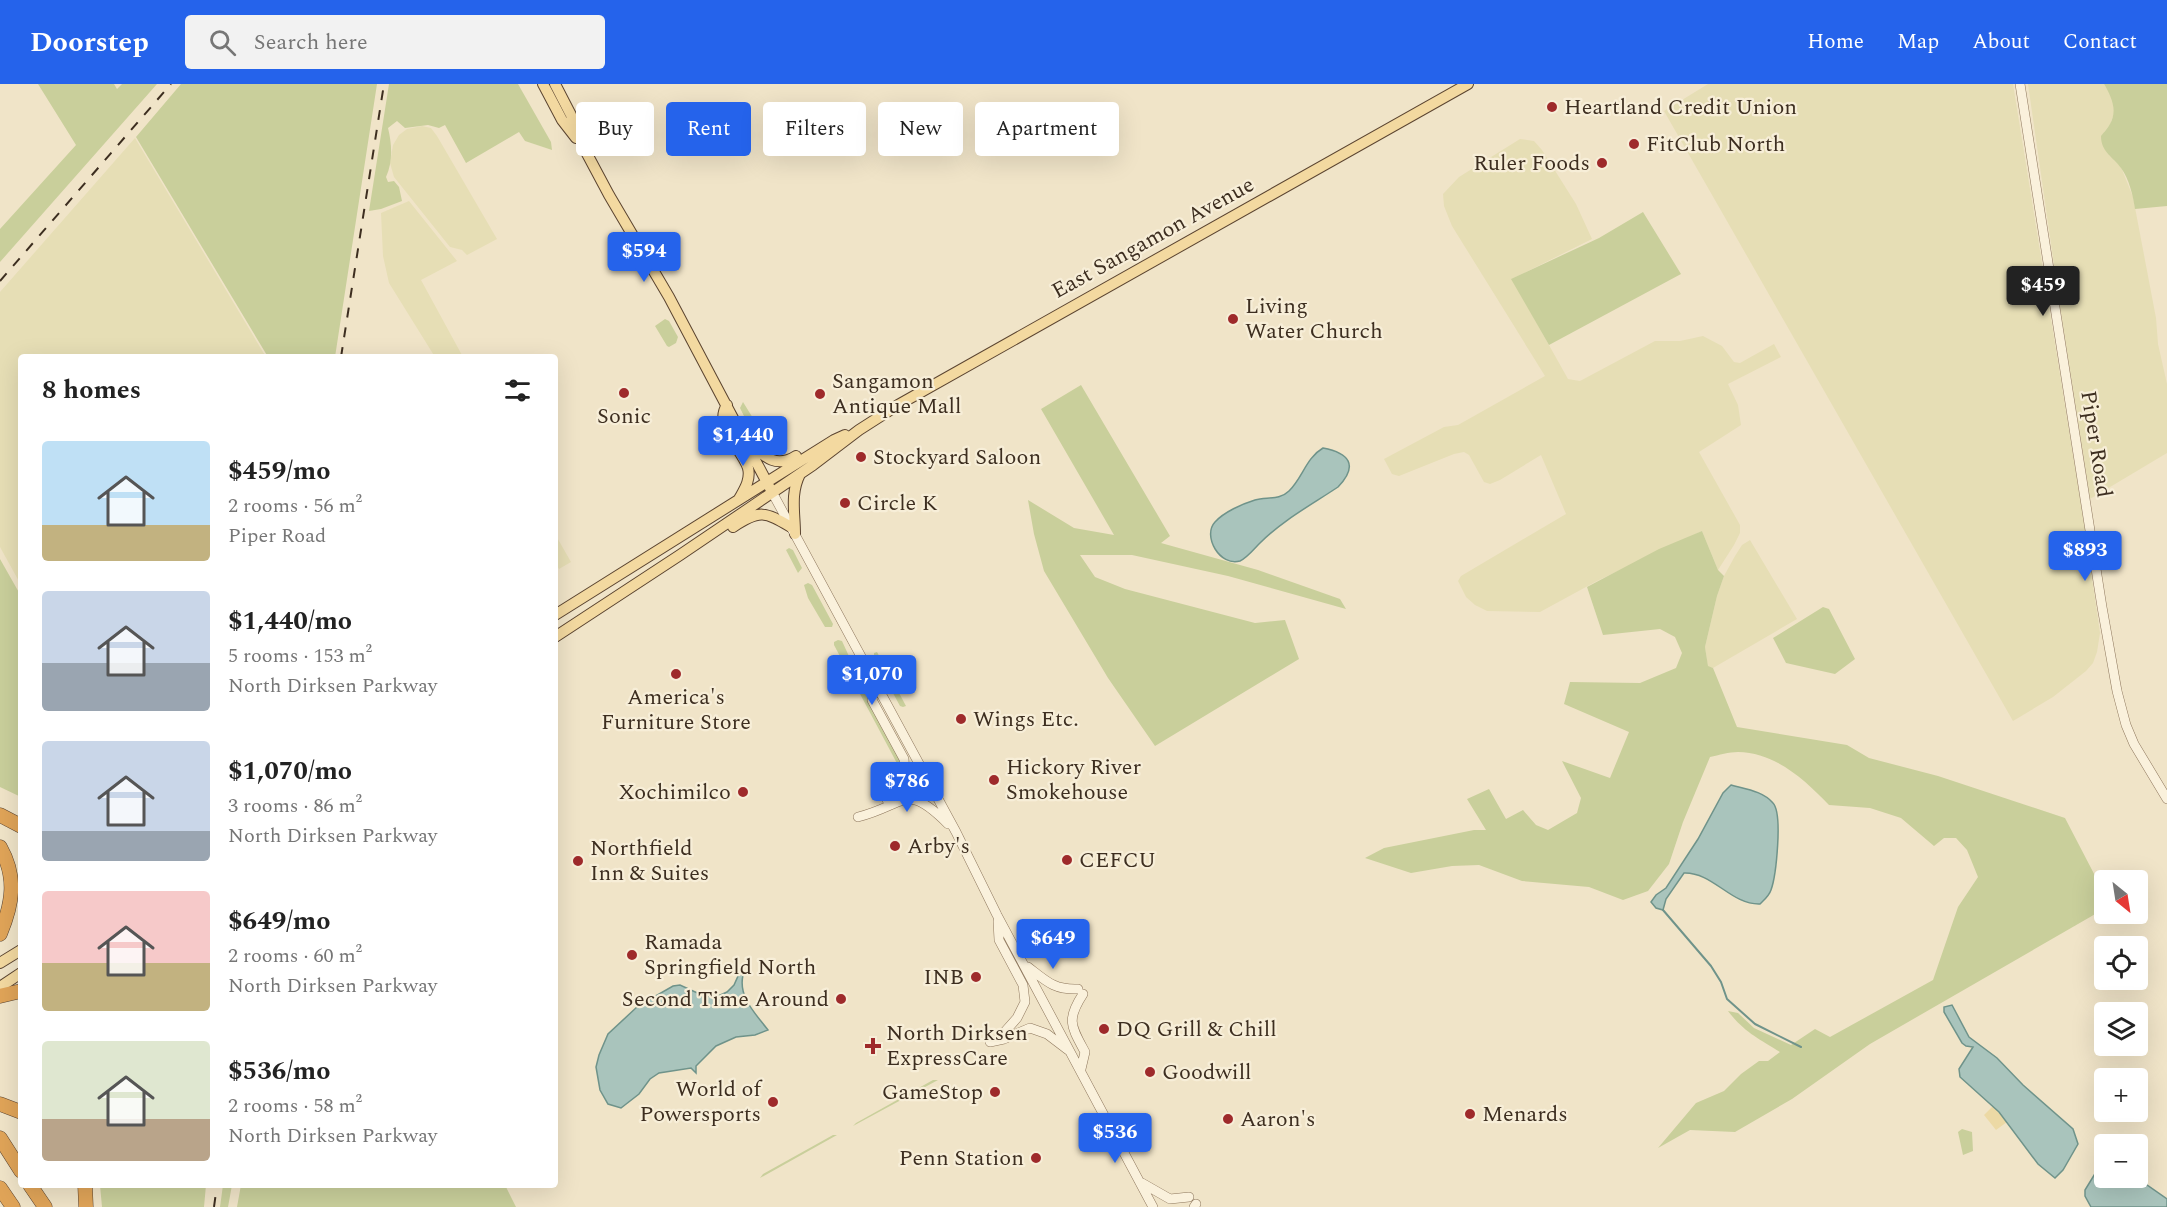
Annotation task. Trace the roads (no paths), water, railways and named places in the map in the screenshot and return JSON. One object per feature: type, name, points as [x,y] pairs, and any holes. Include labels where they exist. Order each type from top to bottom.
[{"type":"highway","points":[[0,815],[18,824]]},
{"type":"highway","points":[[0,847],[9,865],[13,888],[9,912],[0,934]]},
{"type":"highway","points":[[0,996],[18,992]]},
{"type":"highway","points":[[0,1104],[18,1111]]},
{"type":"highway","points":[[0,1138],[18,1166]]},
{"type":"highway","points":[[0,1188],[13,1207]]},
{"type":"highway","points":[[32,1188],[45,1207]]},
{"type":"highway","points":[[85,1188],[86,1207]]},
{"type":"main road","points":[[543,84],[562,120],[576,138]]},
{"type":"main road","points":[[555,84],[576,128]]},
{"type":"main road","name":"East Sangamon Avenue","points":[[558,613],[739,500],[800,474],[858,430],[971,362],[1468,84]]},
{"type":"main road","points":[[588,156],[669,297],[769,487]]},
{"type":"main road","points":[[727,405],[723,422],[748,469],[747,484],[739,500]]},
{"type":"main road","name":"East Sangamon Avenue","points":[[558,635],[680,555],[834,440],[858,430]]},
{"type":"main road","points":[[744,438],[763,456],[784,462],[820,440],[834,440]]},
{"type":"main road","points":[[680,555],[704,546],[754,514],[770,515],[793,531],[795,510],[793,495],[800,474]]},
{"type":"main road","points":[[0,963],[18,952]]},
{"type":"main road","points":[[0,987],[18,975]]},
{"type":"street","name":"Piper Road","points":[[2020,84],[2117,691],[2130,736],[2167,800]]},
{"type":"street","points":[[769,487],[956,832],[997,915],[1154,1207]]},
{"type":"street","points":[[875,681],[872,700],[904,759],[903,776],[887,800]]},
{"type":"street","points":[[858,817],[874,813],[900,800],[914,799],[933,809],[956,832]]},
{"type":"street","points":[[997,915],[999,940],[1023,985],[1025,1002],[1017,1018],[1001,1036]]},
{"type":"street","points":[[1024,964],[1049,984],[1081,992],[1071,1020],[1072,1030],[1085,1052],[1081,1069]]},
{"type":"street","points":[[990,1042],[1030,1028],[1047,1034],[1071,1052]]},
{"type":"street","points":[[1140,1181],[1170,1200],[1189,1197]]},
{"type":"water","points":[[1323,448],[1339,453],[1348,461],[1348,472],[1338,487],[1278,527],[1243,560],[1233,562],[1220,555],[1212,542],[1212,528],[1215,522],[1228,512],[1255,500],[1285,494],[1294,486],[1312,457]]},
{"type":"water","points":[[1731,785],[1764,796],[1773,803],[1776,809],[1778,845],[1773,883],[1769,894],[1760,904],[1750,903],[1704,878],[1684,873],[1666,899],[1663,910],[1656,908],[1651,902],[1666,888],[1698,839],[1723,793]]},
{"type":"water","points":[[739,974],[743,975],[745,998],[768,1030],[755,1035],[736,1037],[716,1046],[696,1066],[696,1073],[691,1068],[659,1073],[650,1079],[639,1094],[621,1108],[608,1104],[600,1090],[596,1067],[608,1034],[638,1006],[673,986],[680,985],[704,996],[716,997],[727,992],[734,985]]},
{"type":"water","points":[[1952,1005],[1969,1037],[1997,1058],[2023,1085],[2073,1129],[2078,1144],[2063,1170],[2055,1178],[2038,1164],[1999,1112],[1960,1077],[1959,1069],[1973,1047],[1962,1043],[1944,1012],[1944,1007]]},
{"type":"water","points":[[2094,1175],[2094,1188],[2148,1188],[2148,1186],[2167,1199],[2167,1207],[2091,1207],[2085,1196],[2085,1190]]},
{"type":"waterway","points":[[1663,910],[1711,966],[1721,982],[1727,999],[1755,1024],[1801,1047]]},
{"type":"railway","points":[[0,281],[171,84]]},
{"type":"railway","points":[[341,354],[384,84]]},
{"type":"railway","points":[[214,1207],[217,1188]]},
{"type":"place","name":"Heartland Credit Union","points":[[1552,107]]},
{"type":"place","name":"FitClub North","points":[[1634,144]]},
{"type":"place","name":"Ruler Foods","points":[[1602,163]]},
{"type":"place","name":"Living Water Church","points":[[1233,319]]},
{"type":"place","name":"Sonic","points":[[624,393]]},
{"type":"place","name":"Sangamon Antique Mall","points":[[820,394]]},
{"type":"place","name":"Stockyard Saloon","points":[[861,457]]},
{"type":"place","name":"Circle K","points":[[845,503]]},
{"type":"place","name":"America's Furniture Store","points":[[676,674]]},
{"type":"place","name":"Wings Etc.","points":[[961,719]]},
{"type":"place","name":"Hickory River Smokehouse","points":[[994,780]]},
{"type":"place","name":"Xochimilco","points":[[743,792]]},
{"type":"place","name":"Arby's","points":[[895,846]]},
{"type":"place","name":"CEFCU","points":[[1067,860]]},
{"type":"place","name":"Northfield Inn & Suites","points":[[578,861]]},
{"type":"place","name":"Ramada Springfield North","points":[[632,955]]},
{"type":"place","name":"INB","points":[[976,977]]},
{"type":"place","name":"Second Time Around","points":[[841,999]]},
{"type":"place","name":"DQ Grill & Chill","points":[[1104,1029]]},
{"type":"place","name":"North Dirksen ExpressCare","points":[[873,1046]]},
{"type":"place","name":"Goodwill","points":[[1150,1072]]},
{"type":"place","name":"GameStop","points":[[995,1092]]},
{"type":"place","name":"World of Powersports","points":[[773,1102]]},
{"type":"place","name":"Menards","points":[[1470,1114]]},
{"type":"place","name":"Aaron's","points":[[1228,1119]]},
{"type":"place","name":"Penn Station","points":[[1036,1158]]}]
